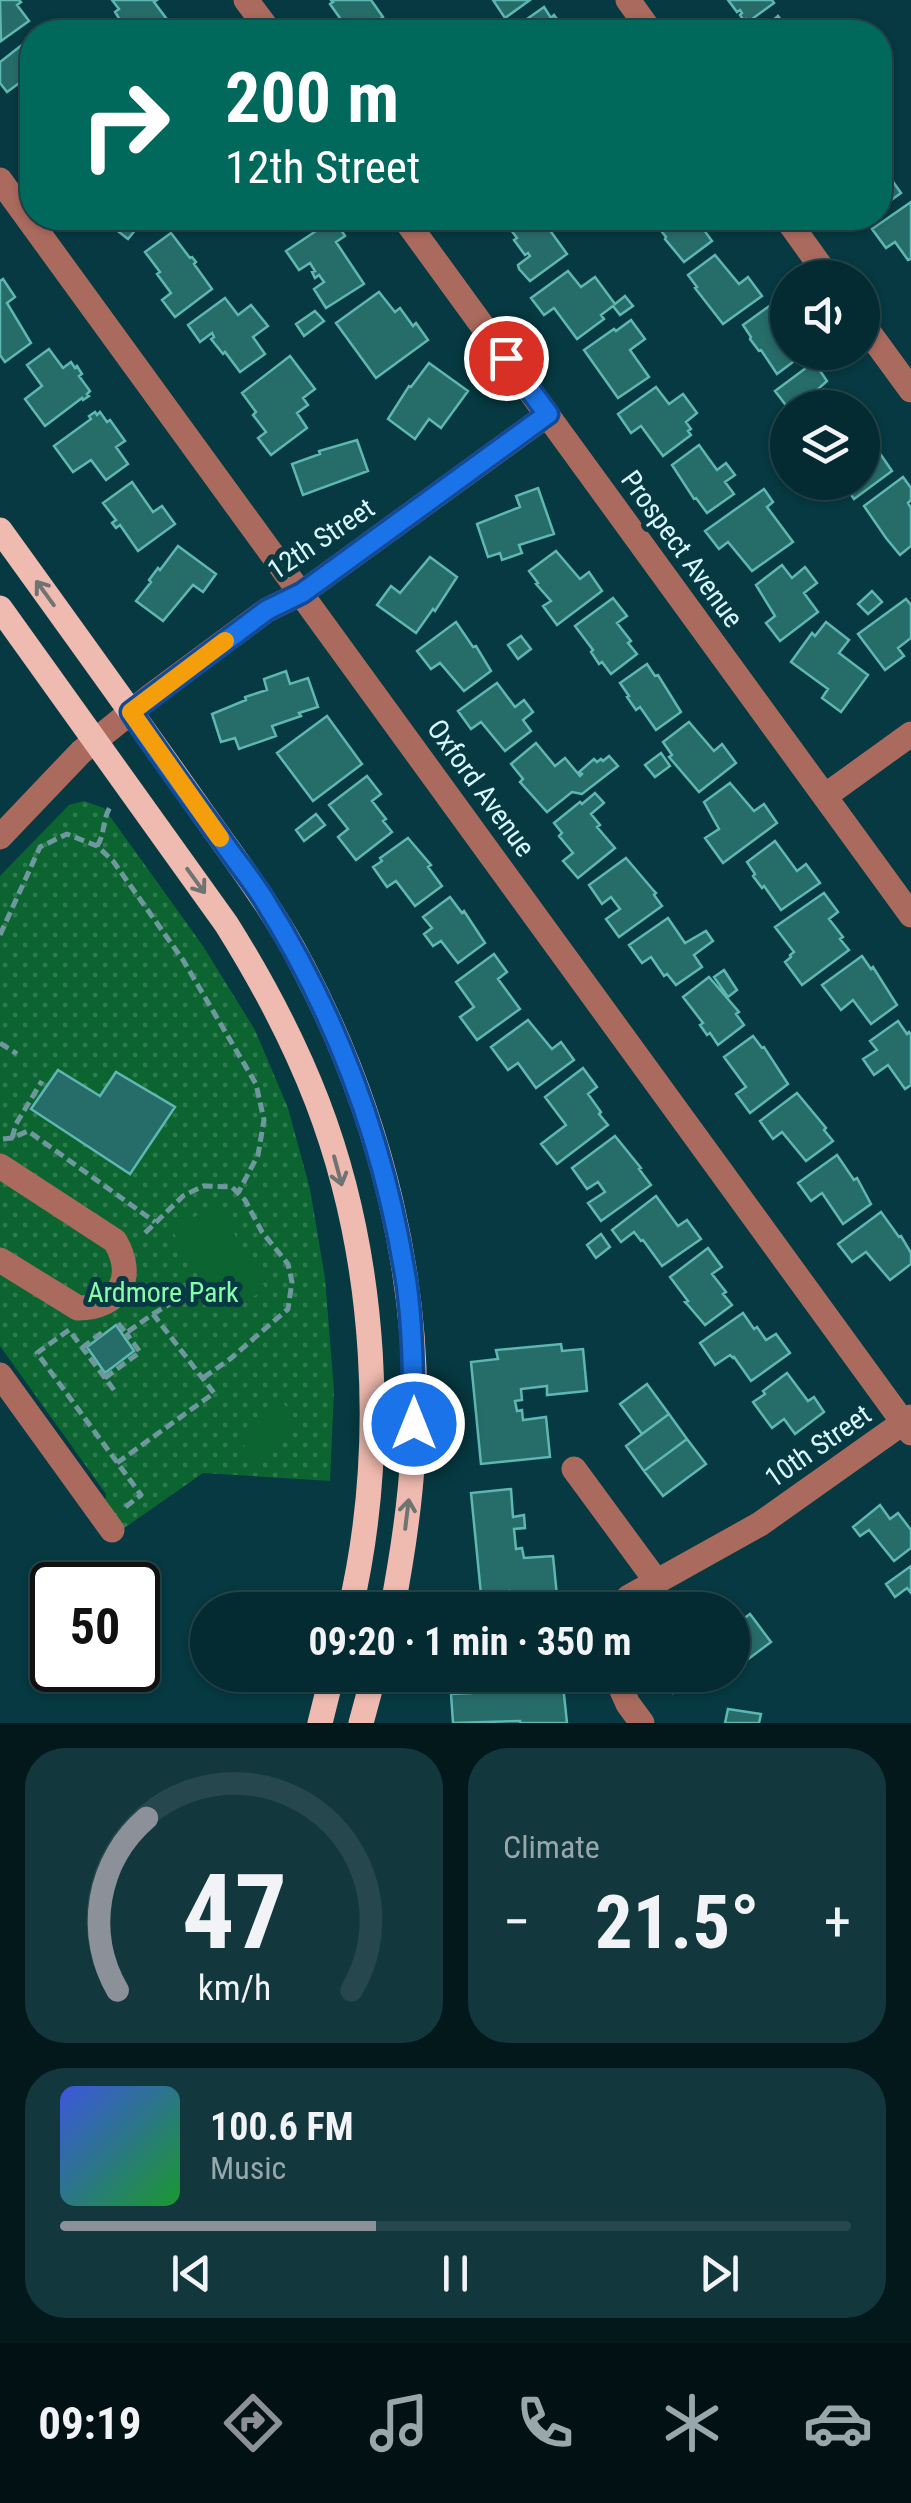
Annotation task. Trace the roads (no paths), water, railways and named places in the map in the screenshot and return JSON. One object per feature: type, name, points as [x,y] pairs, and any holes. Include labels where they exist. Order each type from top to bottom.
[{"type":"main road","points":[[0,530],[261,895],[330,1020],[358,1089],[397,1230],[407,1291],[413,1370],[414,1450],[395,1592]]},
{"type":"main road","points":[[0,608],[227,925],[260,978],[318,1103],[354,1235],[371,1358],[373,1427],[369,1490],[353,1592]]},
{"type":"main road","points":[[320,1723],[328,1692]]},
{"type":"main road","points":[[361,1723],[369,1692]]},
{"type":"street","name":"Oxford Avenue","points":[[46,230],[302,593],[908,1424]]},
{"type":"street","name":"Prospect Avenue","points":[[413,230],[911,915]]},
{"type":"street","points":[[795,230],[817,260]]},
{"type":"street","points":[[880,348],[911,390]]},
{"type":"street","name":"12th Street","points":[[0,837],[71,759],[131,712],[267,610],[302,593],[548,414]]},
{"type":"street","points":[[825,796],[911,734]]},
{"type":"street","points":[[0,1166],[115,1241],[126,1268],[123,1283],[105,1304],[78,1308],[0,1260]]},
{"type":"street","points":[[0,1375],[109,1526]]},
{"type":"street","name":"10th Street","points":[[640,1592],[760,1524],[908,1424]]},
{"type":"street","points":[[574,1469],[658,1582]]},
{"type":"street","points":[[623,1692],[642,1723]]},
{"type":"park label","name":"Ardmore Park","points":[[163,1292]]}]
